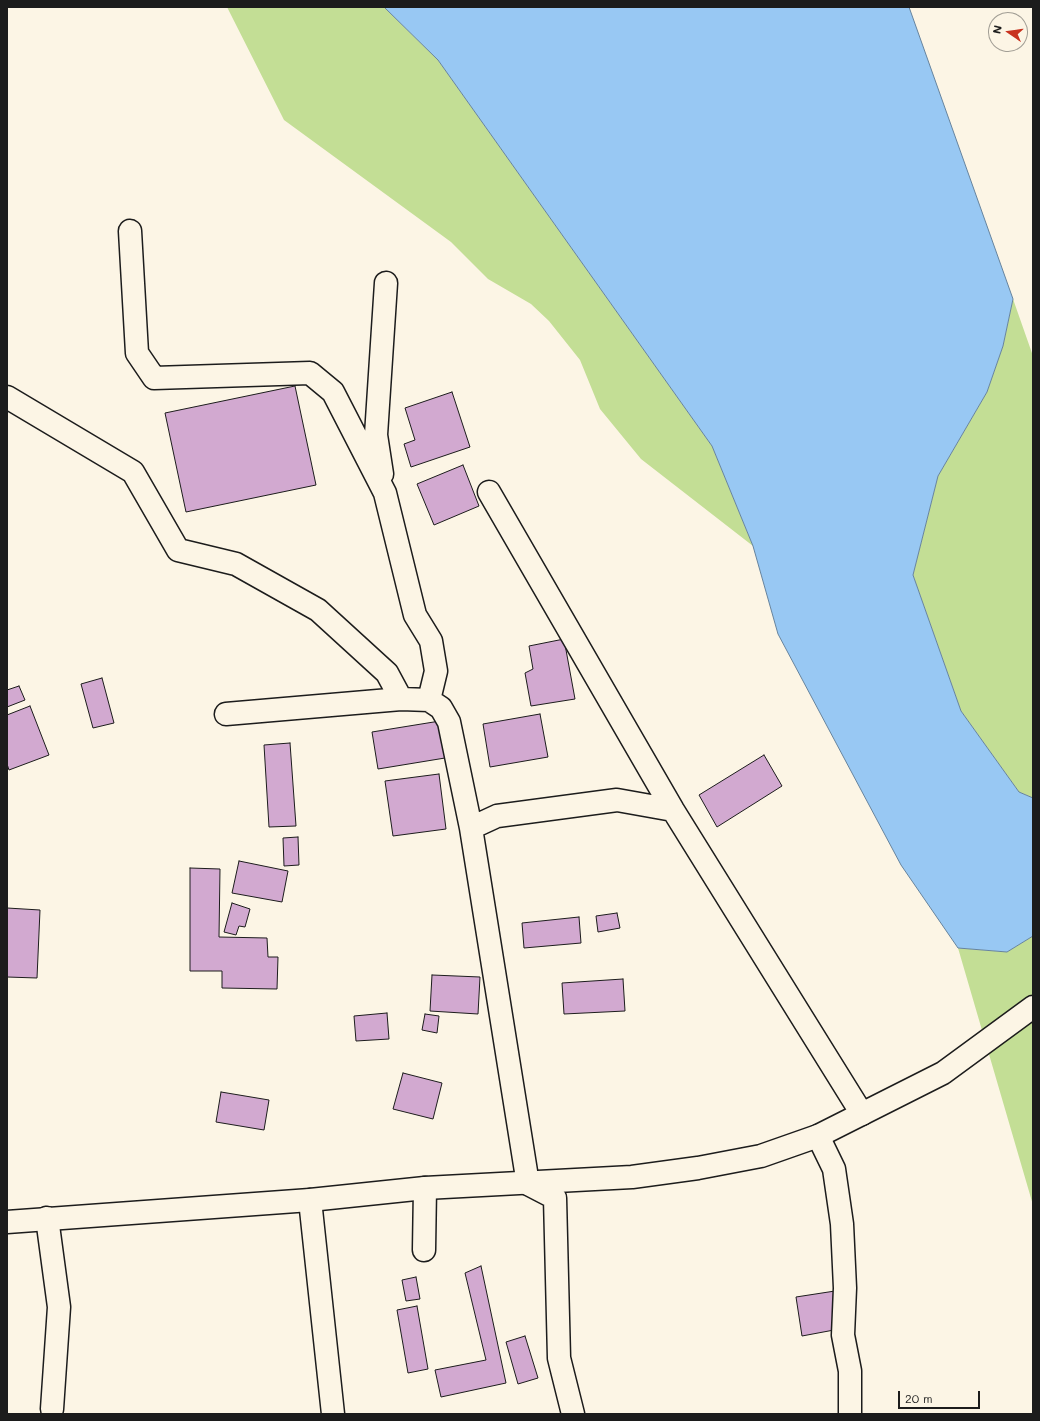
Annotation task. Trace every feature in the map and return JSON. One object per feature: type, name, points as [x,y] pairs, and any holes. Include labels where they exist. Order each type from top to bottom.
[{"type":"street","points":[[130,231],[136,353],[154,378],[310,373],[333,392],[385,493]]},
{"type":"street","points":[[386,283],[376,435],[385,493],[415,615],[431,641],[436,671],[429,700]]},
{"type":"street","points":[[7,396],[133,472],[178,550],[236,564],[318,610],[387,673],[401,699]]},
{"type":"street","points":[[489,492],[673,810],[862,1114]]},
{"type":"street","points":[[226,714],[401,699],[429,700],[441,708],[449,722],[471,828],[528,1184]]},
{"type":"street","points":[[471,828],[497,816],[617,800],[673,810]]},
{"type":"street","points":[[7,1222],[310,1200],[425,1188],[528,1184],[632,1177],[698,1168],[761,1156],[818,1136],[943,1073],[1033,1007]]},
{"type":"street","points":[[818,1136],[834,1169],[842,1224],[845,1288],[843,1335],[850,1371],[850,1414]]},
{"type":"street","points":[[528,1184],[555,1198],[559,1358],[573,1414]]},
{"type":"street","points":[[424,1250],[425,1188]]},
{"type":"street","points":[[310,1200],[333,1414]]},
{"type":"street","points":[[46,1218],[59,1307],[52,1410]]},
{"type":"green space","points":[[227,7],[384,7],[438,60],[712,446],[753,546],[641,459],[600,409],[580,360],[549,321],[531,304],[488,279],[451,242],[284,120]]},
{"type":"green space","points":[[1013,299],[1033,356],[1033,798],[1019,792],[961,711],[913,575],[938,476],[987,392],[1003,346]]},
{"type":"green space","points":[[1033,936],[1033,1205],[958,948],[1007,952]]},
{"type":"water","points":[[384,7],[909,7],[1013,299],[1003,346],[987,392],[938,476],[913,575],[961,711],[1019,792],[1033,798],[1033,936],[1007,952],[958,948],[901,865],[778,634],[753,546],[712,446],[438,60]]},
{"type":"building","points":[[295,386],[316,485],[186,512],[165,413]]},
{"type":"building","points":[[452,392],[470,447],[411,467],[404,444],[415,440],[405,408]]},
{"type":"building","points":[[463,465],[479,506],[434,525],[417,484]]},
{"type":"building","points":[[564,639],[575,699],[531,706],[525,673],[533,669],[529,646]]},
{"type":"building","points":[[102,678],[114,723],[93,728],[81,684]]},
{"type":"building","points":[[19,686],[25,700],[7,707],[7,690]]},
{"type":"building","points":[[30,706],[49,755],[9,770],[7,764],[7,715]]},
{"type":"building","points":[[540,714],[548,757],[490,767],[483,724]]},
{"type":"building","points":[[440,721],[445,758],[378,769],[372,732]]},
{"type":"building","points":[[290,743],[296,826],[269,827],[264,745]]},
{"type":"building","points":[[764,755],[782,786],[717,827],[699,795]]},
{"type":"building","points":[[439,774],[446,829],[393,836],[385,781]]},
{"type":"building","points":[[298,837],[299,865],[284,866],[283,838]]},
{"type":"building","points":[[239,861],[288,871],[282,902],[232,893]]},
{"type":"building","points":[[190,868],[220,869],[219,937],[267,938],[268,957],[278,957],[277,989],[222,988],[222,971],[190,971]]},
{"type":"building","points":[[232,903],[250,909],[245,927],[239,926],[236,935],[224,932]]},
{"type":"building","points":[[7,908],[40,910],[37,978],[7,977]]},
{"type":"building","points":[[617,913],[620,928],[598,932],[596,916]]},
{"type":"building","points":[[579,917],[581,943],[524,948],[522,923]]},
{"type":"building","points":[[432,975],[480,977],[478,1014],[430,1011]]},
{"type":"building","points":[[623,979],[625,1011],[564,1014],[562,983]]},
{"type":"building","points":[[387,1013],[389,1039],[356,1041],[354,1016]]},
{"type":"building","points":[[425,1014],[439,1016],[437,1033],[422,1030]]},
{"type":"building","points":[[403,1073],[442,1083],[433,1119],[393,1109]]},
{"type":"building","points":[[221,1092],[269,1100],[264,1130],[216,1122]]},
{"type":"building","points":[[481,1266],[506,1383],[441,1397],[435,1370],[486,1360],[465,1273]]},
{"type":"building","points":[[416,1277],[420,1299],[406,1301],[402,1280]]},
{"type":"building","points":[[835,1291],[834,1330],[802,1336],[796,1297]]},
{"type":"building","points":[[417,1306],[428,1369],[408,1373],[397,1310]]},
{"type":"building","points":[[525,1336],[538,1378],[518,1384],[506,1342]]}]
